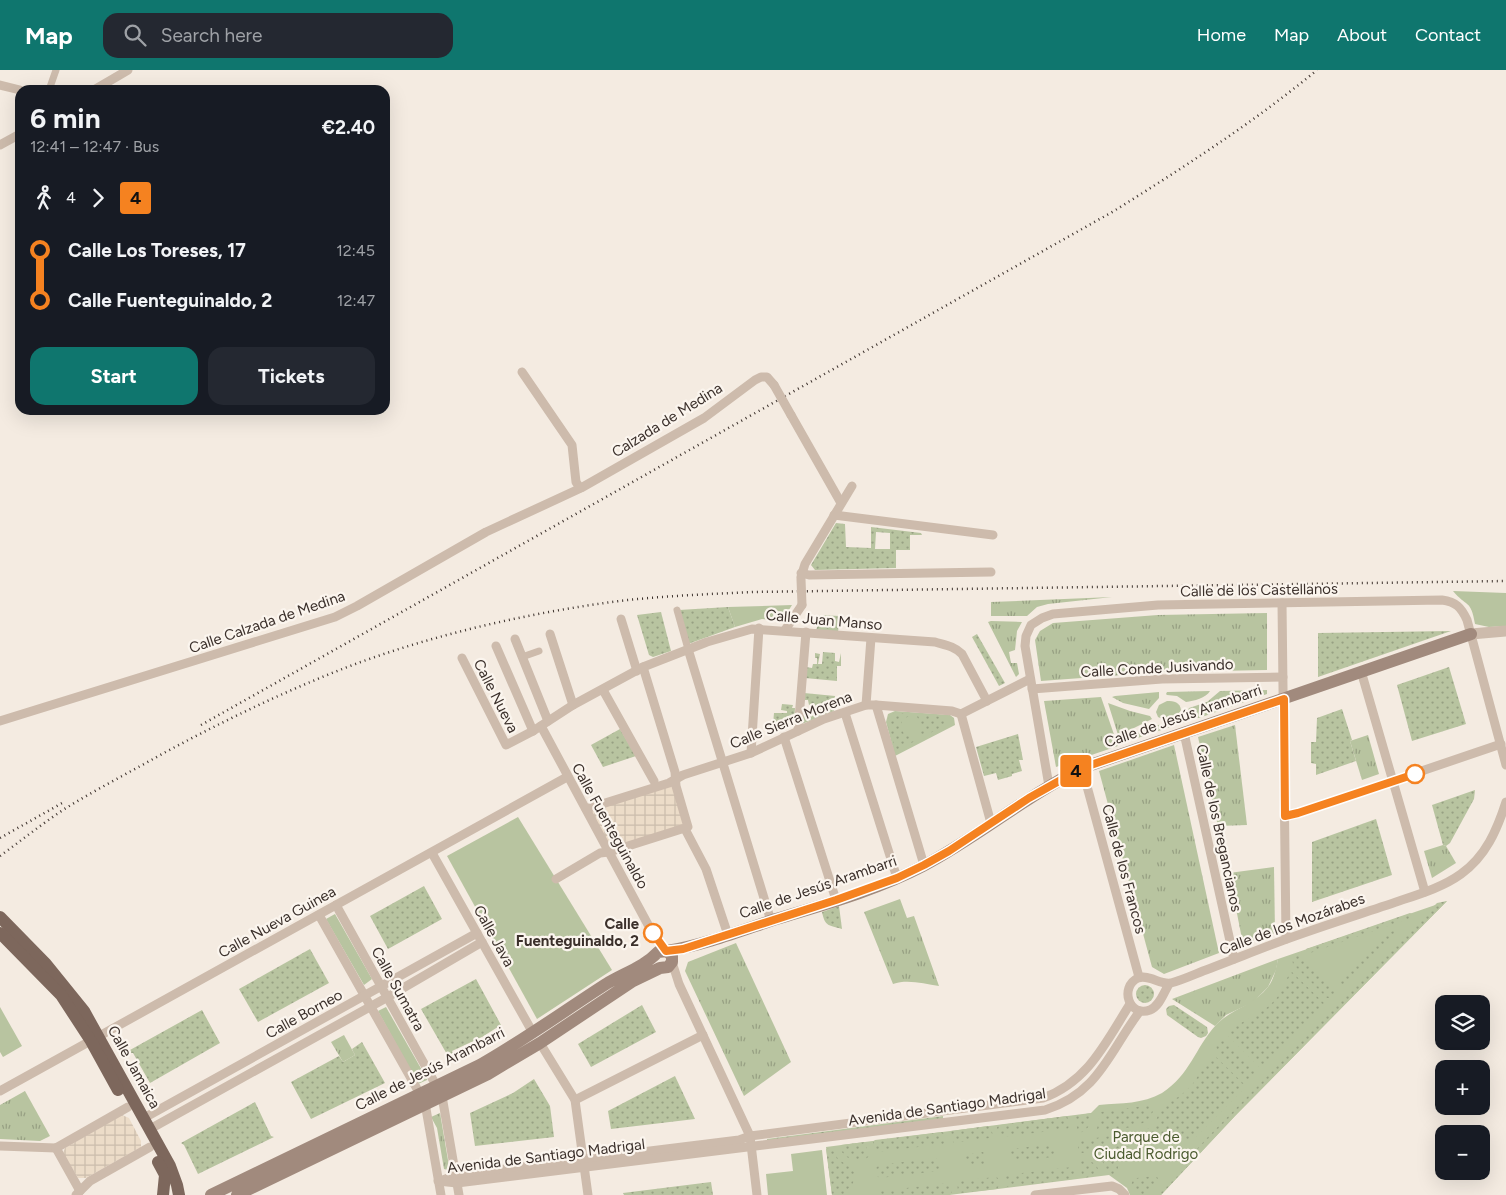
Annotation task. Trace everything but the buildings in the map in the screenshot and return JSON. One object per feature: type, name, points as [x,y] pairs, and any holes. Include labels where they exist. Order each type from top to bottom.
[{"type":"main road","name":"Calle de Jesús Arambarri","points":[[211,1195],[439,1091],[480,1065],[536,1038],[633,981],[664,959],[696,945],[836,900],[897,878],[924,865],[1049,786],[1082,768],[1471,634]]},
{"type":"main road","points":[[0,917],[41,967]]},
{"type":"main road","points":[[0,933],[41,967]]},
{"type":"main road","name":"Calle Jamaica","points":[[41,967],[95,1039],[147,1123],[170,1166],[179,1195]]},
{"type":"main road","name":"Calle Jamaica","points":[[95,1039],[128,1107],[165,1175],[163,1195]]},
{"type":"main road","name":"Calle de Jesús Arambarri","points":[[237,1195],[422,1099]]},
{"type":"street","points":[[52,85],[56,70]]},
{"type":"street","points":[[102,85],[128,70]]},
{"type":"street","points":[[0,85],[15,91]]},
{"type":"street","points":[[0,145],[15,136]]},
{"type":"street","points":[[522,372],[572,446],[576,482],[580,488]]},
{"type":"street","name":"Calzada de Medina","points":[[580,488],[704,418],[755,380],[767,378],[774,385],[841,503]]},
{"type":"street","points":[[785,630],[802,605],[801,576],[805,564],[852,486]]},
{"type":"street","name":"Calle Calzada de Medina","points":[[0,721],[335,617],[486,532],[580,488]]},
{"type":"street","points":[[834,515],[993,535]]},
{"type":"street","points":[[801,576],[991,572]]},
{"type":"street","name":"Calle de los Castellanos","points":[[1030,679],[1025,646],[1026,636],[1031,625],[1053,614],[1158,605],[1448,601],[1453,602],[1463,611],[1471,634],[1506,766]]},
{"type":"street","points":[[1282,603],[1286,939]]},
{"type":"street","points":[[677,610],[771,921]]},
{"type":"street","points":[[621,619],[675,772],[686,828],[706,869],[728,935]]},
{"type":"street","points":[[751,753],[759,628]]},
{"type":"street","name":"Calle Juan Manso","points":[[506,746],[573,705],[640,669],[707,642],[759,628],[935,642],[956,649],[962,654],[987,700]]},
{"type":"street","points":[[1471,634],[1506,631]]},
{"type":"street","points":[[798,731],[806,632]]},
{"type":"street","points":[[550,634],[573,705]]},
{"type":"street","points":[[866,705],[871,638]]},
{"type":"street","points":[[515,639],[522,657],[540,726]]},
{"type":"street","points":[[496,646],[540,726]]},
{"type":"street","points":[[522,657],[539,651]]},
{"type":"street","name":"Calle Nueva","points":[[462,658],[506,746]]},
{"type":"street","points":[[1361,671],[1425,892]]},
{"type":"street","name":"Calle Conde Jusivando","points":[[1032,689],[1162,679],[1283,677]]},
{"type":"street","points":[[991,823],[961,714],[1030,679],[1049,786]]},
{"type":"street","points":[[603,690],[654,781]]},
{"type":"street","name":"Calle Sierra Morena","points":[[586,810],[751,753],[798,731],[866,705],[952,711],[961,714]]},
{"type":"street","points":[[876,705],[924,865]]},
{"type":"street","points":[[883,724],[884,716],[891,706]]},
{"type":"street","points":[[845,712],[897,878]]},
{"type":"street","name":"Calle Fuenteguinaldo","points":[[540,726],[656,938],[664,959]]},
{"type":"street","name":"Calle de los Bregancianos","points":[[1184,733],[1234,959]]},
{"type":"street","points":[[784,737],[836,900]]},
{"type":"street","points":[[1285,816],[1501,744]]},
{"type":"street","name":"Calle de los Francos","points":[[1082,768],[1139,978]]},
{"type":"street","name":"Calle Nueva Guinea","points":[[0,1091],[567,777]]},
{"type":"street","name":"Calle de los Mozárabes","points":[[1169,984],[1286,939],[1425,892],[1456,877],[1480,857],[1499,824],[1506,802]]},
{"type":"street","points":[[556,879],[600,853],[610,852],[686,828]]},
{"type":"street","name":"Calle Java","points":[[432,852],[536,1038],[575,1100]]},
{"type":"street","name":"Calle Sumatra","points":[[336,906],[439,1091],[459,1195]]},
{"type":"street","points":[[319,915],[422,1099],[440,1195]]},
{"type":"street","name":"Calle Borneo","points":[[147,1123],[477,933]]},
{"type":"street","name":"Calle Borneo","points":[[147,1123],[386,998],[482,942]]},
{"type":"street","points":[[664,959],[677,981],[750,1136],[758,1195]]},
{"type":"street","points":[[1147,977],[1154,980],[1169,984],[1159,1002],[1151,1010],[1140,1011],[1130,1004],[1127,994],[1130,984],[1139,978],[1147,977]]},
{"type":"street","points":[[1154,980],[1160,987],[1161,997]]},
{"type":"street","name":"Avenida de Santiago Madrigal","points":[[584,1163],[739,1140],[750,1136],[1043,1098],[1060,1092],[1088,1070],[1130,1004]]},
{"type":"street","name":"Avenida de Santiago Madrigal","points":[[438,1181],[725,1148],[732,1150],[1034,1112],[1056,1106],[1086,1088],[1095,1078],[1140,1011]]},
{"type":"street","points":[[588,1195],[575,1100],[703,1035]]},
{"type":"street","points":[[0,1146],[56,1148],[128,1107]]},
{"type":"street","points":[[56,1148],[78,1193],[90,1181],[150,1147]]},
{"type":"street","points":[[1035,1195],[1112,1186],[1119,1189],[1125,1195]]},
{"type":"green space","points":[[836,523],[845,524],[846,547],[871,548],[871,527],[921,533],[922,535],[910,535],[910,550],[896,550],[896,568],[815,570],[811,565]],"holes":[[[876,532],[890,533],[890,549],[875,549]]]},
{"type":"green space","points":[[1453,591],[1506,593],[1506,626],[1489,627],[1475,624],[1470,607]]},
{"type":"green space","points":[[1112,597],[1048,604],[1037,607],[1027,616],[991,616],[991,602]]},
{"type":"green space","points":[[792,605],[782,621],[762,619],[735,627],[728,607]]},
{"type":"green space","points":[[728,607],[735,627],[688,644],[679,610]]},
{"type":"green space","points":[[661,612],[671,651],[653,657],[649,655],[637,615]]},
{"type":"green space","points":[[1267,613],[1267,670],[1163,672],[1041,681],[1035,640],[1040,631],[1053,623],[1158,615]]},
{"type":"green space","points":[[817,615],[840,616],[838,632],[816,630],[821,618]]},
{"type":"green space","points":[[988,622],[1022,622],[1017,631],[1015,650],[1009,652],[1011,663],[1017,663],[1019,674],[1016,677]]},
{"type":"green space","points":[[1451,631],[1318,677],[1318,633]]},
{"type":"green space","points":[[977,634],[1005,683],[999,686],[972,637]]},
{"type":"green space","points":[[823,652],[835,653],[835,661],[839,662],[841,653],[841,666],[837,666],[837,681],[805,678],[806,667],[812,668],[813,664],[817,664],[815,653],[820,654],[818,664],[822,664]]},
{"type":"green space","points":[[1449,667],[1466,724],[1412,741],[1397,685]]},
{"type":"green space","points":[[1267,690],[1267,694],[1199,718],[1196,718],[1188,710],[1207,702],[1220,691]]},
{"type":"green space","points":[[1210,691],[1203,697],[1186,702],[1177,696],[1166,694],[1167,692]]},
{"type":"green space","points":[[1159,692],[1159,698],[1149,709],[1123,703],[1112,697],[1115,696]]},
{"type":"green space","points":[[804,693],[835,696],[834,711],[802,724],[802,715],[811,716],[812,706],[809,705],[808,700],[804,700]]},
{"type":"green space","points":[[1101,697],[1118,746],[1056,767],[1044,701]]},
{"type":"green space","points":[[1167,701],[1176,702],[1181,710],[1174,717],[1168,719],[1158,717],[1156,712],[1159,705]]},
{"type":"green space","points":[[1108,703],[1150,716],[1152,719],[1126,732],[1119,738]]},
{"type":"green space","points":[[782,704],[793,705],[792,708],[795,708],[794,726],[773,724],[774,713],[787,713],[787,711],[781,710]]},
{"type":"green space","points":[[1342,709],[1352,740],[1350,741],[1356,761],[1316,775],[1316,764],[1311,763],[1311,742],[1316,742],[1317,718]]},
{"type":"green space","points":[[895,711],[950,715],[954,718],[955,725],[895,756],[886,722],[888,714]]},
{"type":"green space","points":[[895,713],[909,714],[909,716],[902,720],[901,729],[905,735],[913,737],[915,741],[896,751],[887,722],[890,715]]},
{"type":"green space","points":[[916,714],[943,717],[947,722],[945,725],[921,738],[919,733],[922,725]]},
{"type":"green space","points":[[1185,717],[1188,721],[1126,742],[1130,737],[1149,727],[1174,724]]},
{"type":"green space","points":[[1235,725],[1247,825],[1218,826],[1198,737]]},
{"type":"green space","points":[[620,729],[636,756],[603,767],[591,745]]},
{"type":"green space","points":[[1018,734],[1023,760],[1019,760],[1022,771],[998,780],[996,773],[984,776],[976,747]]},
{"type":"green space","points":[[1368,735],[1379,774],[1362,780],[1350,741]]},
{"type":"green space","points":[[1174,745],[1219,953],[1164,974],[1152,967],[1099,771]]},
{"type":"green space","points":[[1475,790],[1474,799],[1450,843],[1446,846],[1443,845],[1432,805]]},
{"type":"green space","points":[[518,817],[612,970],[537,1019],[447,856]]},
{"type":"green space","points":[[1376,819],[1392,875],[1312,902],[1312,842]]},
{"type":"green space","points":[[1443,845],[1446,846],[1456,863],[1432,878],[1424,851]]},
{"type":"green space","points":[[1274,867],[1275,933],[1243,944],[1229,873]]},
{"type":"green space","points":[[424,886],[442,919],[388,949],[370,916]]},
{"type":"green space","points":[[900,899],[907,918],[914,916],[939,986],[910,982],[893,984],[864,912]]},
{"type":"green space","name":"Parque de Ciudad Rodrigo","points":[[1447,901],[1235,1116],[1161,1195],[1130,1195],[1127,1188],[1109,1175],[949,1195],[832,1195],[826,1147],[1091,1113],[1099,1105],[1132,1102],[1155,1097],[1171,1086],[1186,1070],[1216,1025],[1228,1015],[1256,998],[1268,987],[1276,970],[1278,959]]},
{"type":"green space","points":[[1447,901],[1235,1116],[1161,1195],[1155,1195],[1207,1138],[1426,914],[1437,903]]},
{"type":"green space","points":[[839,906],[842,929],[826,923],[822,912]]},
{"type":"green space","points":[[1410,913],[1412,914],[1411,918],[1310,953],[1306,951],[1306,949]]},
{"type":"green space","points":[[335,914],[372,979],[364,985],[326,919]]},
{"type":"green space","points":[[1399,929],[1344,987],[1340,986],[1340,982],[1390,932]]},
{"type":"green space","points":[[736,943],[791,1062],[744,1096],[685,971],[688,962]]},
{"type":"green space","points":[[310,949],[329,983],[258,1022],[239,989]]},
{"type":"green space","points":[[1297,954],[1302,955],[1336,990],[1336,995],[1327,998],[1293,964],[1292,958]]},
{"type":"green space","points":[[1278,959],[1276,970],[1268,987],[1253,1002],[1226,1015],[1215,1026],[1172,999]]},
{"type":"green space","points":[[1292,972],[1326,1005],[1261,1069],[1227,1035],[1235,1027],[1267,1008],[1279,995],[1288,976]]},
{"type":"green space","points":[[476,979],[501,1025],[482,1037],[452,1051],[453,1053],[448,1056],[421,1009]]},
{"type":"green space","points":[[1141,985],[1149,985],[1154,990],[1152,1001],[1141,1003],[1136,998],[1136,990]]},
{"type":"green space","points":[[642,1005],[656,1032],[591,1067],[578,1044]]},
{"type":"green space","points":[[1174,1005],[1207,1027],[1208,1033],[1206,1036],[1198,1037],[1167,1015],[1166,1009]]},
{"type":"green space","points":[[0,1007],[22,1046],[3,1057],[0,1052]]},
{"type":"green space","points":[[386,1007],[427,1080],[418,1084],[378,1011]]},
{"type":"green space","points":[[202,1010],[220,1043],[150,1083],[130,1050]]},
{"type":"green space","points":[[344,1035],[355,1055],[343,1062],[331,1042]]},
{"type":"green space","points":[[1221,1041],[1226,1041],[1255,1071],[1254,1079],[1247,1080],[1218,1052],[1216,1046]]},
{"type":"green space","points":[[362,1042],[385,1083],[311,1119],[291,1082],[339,1056],[343,1062],[355,1055],[352,1049]]},
{"type":"green space","points":[[1211,1056],[1215,1056],[1244,1084],[1243,1090],[1195,1138],[1146,1145],[1141,1144],[1139,1134],[1154,1125],[1162,1106],[1180,1096],[1192,1085]]},
{"type":"green space","points":[[675,1076],[695,1119],[611,1129],[608,1111]]},
{"type":"green space","points":[[534,1079],[550,1106],[554,1137],[475,1146],[470,1113],[513,1093]]},
{"type":"green space","points":[[25,1091],[50,1136],[40,1141],[0,1139],[0,1105]]},
{"type":"green space","points":[[255,1102],[271,1136],[274,1137],[198,1174],[184,1145],[181,1143]]},
{"type":"green space","points":[[1151,1105],[1154,1108],[1151,1115],[1139,1125],[1099,1131],[1097,1129],[1100,1112]]},
{"type":"green space","points":[[440,1113],[449,1166],[448,1170],[444,1169],[437,1128],[431,1117]]},
{"type":"green space","points":[[1091,1113],[1093,1115],[1088,1127],[1078,1133],[1075,1116]]},
{"type":"green space","points":[[943,1116],[943,1119],[767,1141],[767,1139]]},
{"type":"green space","points":[[1067,1116],[1070,1126],[1067,1129],[1001,1137],[998,1135],[997,1127],[1000,1125]]},
{"type":"green space","points":[[988,1126],[991,1128],[993,1136],[990,1138],[954,1143],[952,1140],[951,1131]]},
{"type":"green space","points":[[942,1132],[945,1134],[946,1142],[943,1144],[877,1152],[874,1150],[873,1142],[875,1140]]},
{"type":"green space","points":[[1132,1133],[1136,1140],[1134,1146],[1082,1153],[1078,1150],[1078,1142],[1081,1140]]},
{"type":"green space","points":[[865,1142],[869,1156],[864,1161],[850,1159],[840,1149],[841,1145]]},
{"type":"green space","points":[[1051,1144],[1054,1150],[1053,1157],[1015,1161],[1011,1159],[1010,1151],[1012,1149]]},
{"type":"green space","points":[[832,1148],[838,1159],[851,1168],[855,1174],[853,1183],[843,1195],[832,1195],[826,1149]]},
{"type":"green space","points":[[822,1150],[827,1195],[768,1195],[766,1174],[793,1171],[791,1154]]},
{"type":"green space","points":[[983,1152],[986,1158],[984,1165],[965,1166],[965,1155]]},
{"type":"green space","points":[[1118,1155],[1120,1158],[1117,1172],[1115,1174],[1108,1174],[1101,1158]]},
{"type":"green space","points":[[936,1158],[939,1164],[938,1171],[880,1178],[877,1176],[876,1168],[879,1165]]},
{"type":"green space","points":[[1084,1159],[1095,1164],[1099,1175],[1082,1177],[1080,1161]]},
{"type":"green space","points":[[1075,1168],[1076,1176],[1073,1179],[1007,1187],[1005,1185],[1004,1177],[1006,1175]]},
{"type":"green space","points":[[1155,1176],[1158,1178],[1157,1181],[1144,1195],[1137,1194],[1131,1185],[1133,1180],[1137,1178]]},
{"type":"green space","points":[[998,1178],[999,1186],[997,1189],[960,1193],[958,1191],[957,1183],[959,1181]]},
{"type":"green space","points":[[711,1182],[713,1195],[624,1195],[623,1193]]},
{"type":"green space","points":[[951,1184],[952,1192],[950,1195],[880,1195],[881,1191]]},
{"type":"shaded area","points":[[675,779],[688,827],[609,852],[586,809]]},
{"type":"shaded area","points":[[122,1115],[129,1118],[141,1141],[141,1147],[86,1178],[78,1178],[63,1153],[65,1148]]},
{"type":"railway","points":[[201,725],[1114,211],[1243,126],[1317,70]]},
{"type":"railway","points":[[0,856],[57,814],[90,794],[231,718],[278,696],[350,666],[415,644],[516,618],[636,599],[753,592],[1506,581]]},
{"type":"railway","points":[[0,838],[64,802]]},
{"type":"bus line","name":"4","points":[[653,933],[667,952],[683,949],[876,886],[897,878],[949,851],[1029,798],[1082,768],[1284,699],[1285,816],[1415,774]]},
{"type":"place","name":"Calle Fuenteguinaldo, 2","points":[[653,933]]}]
